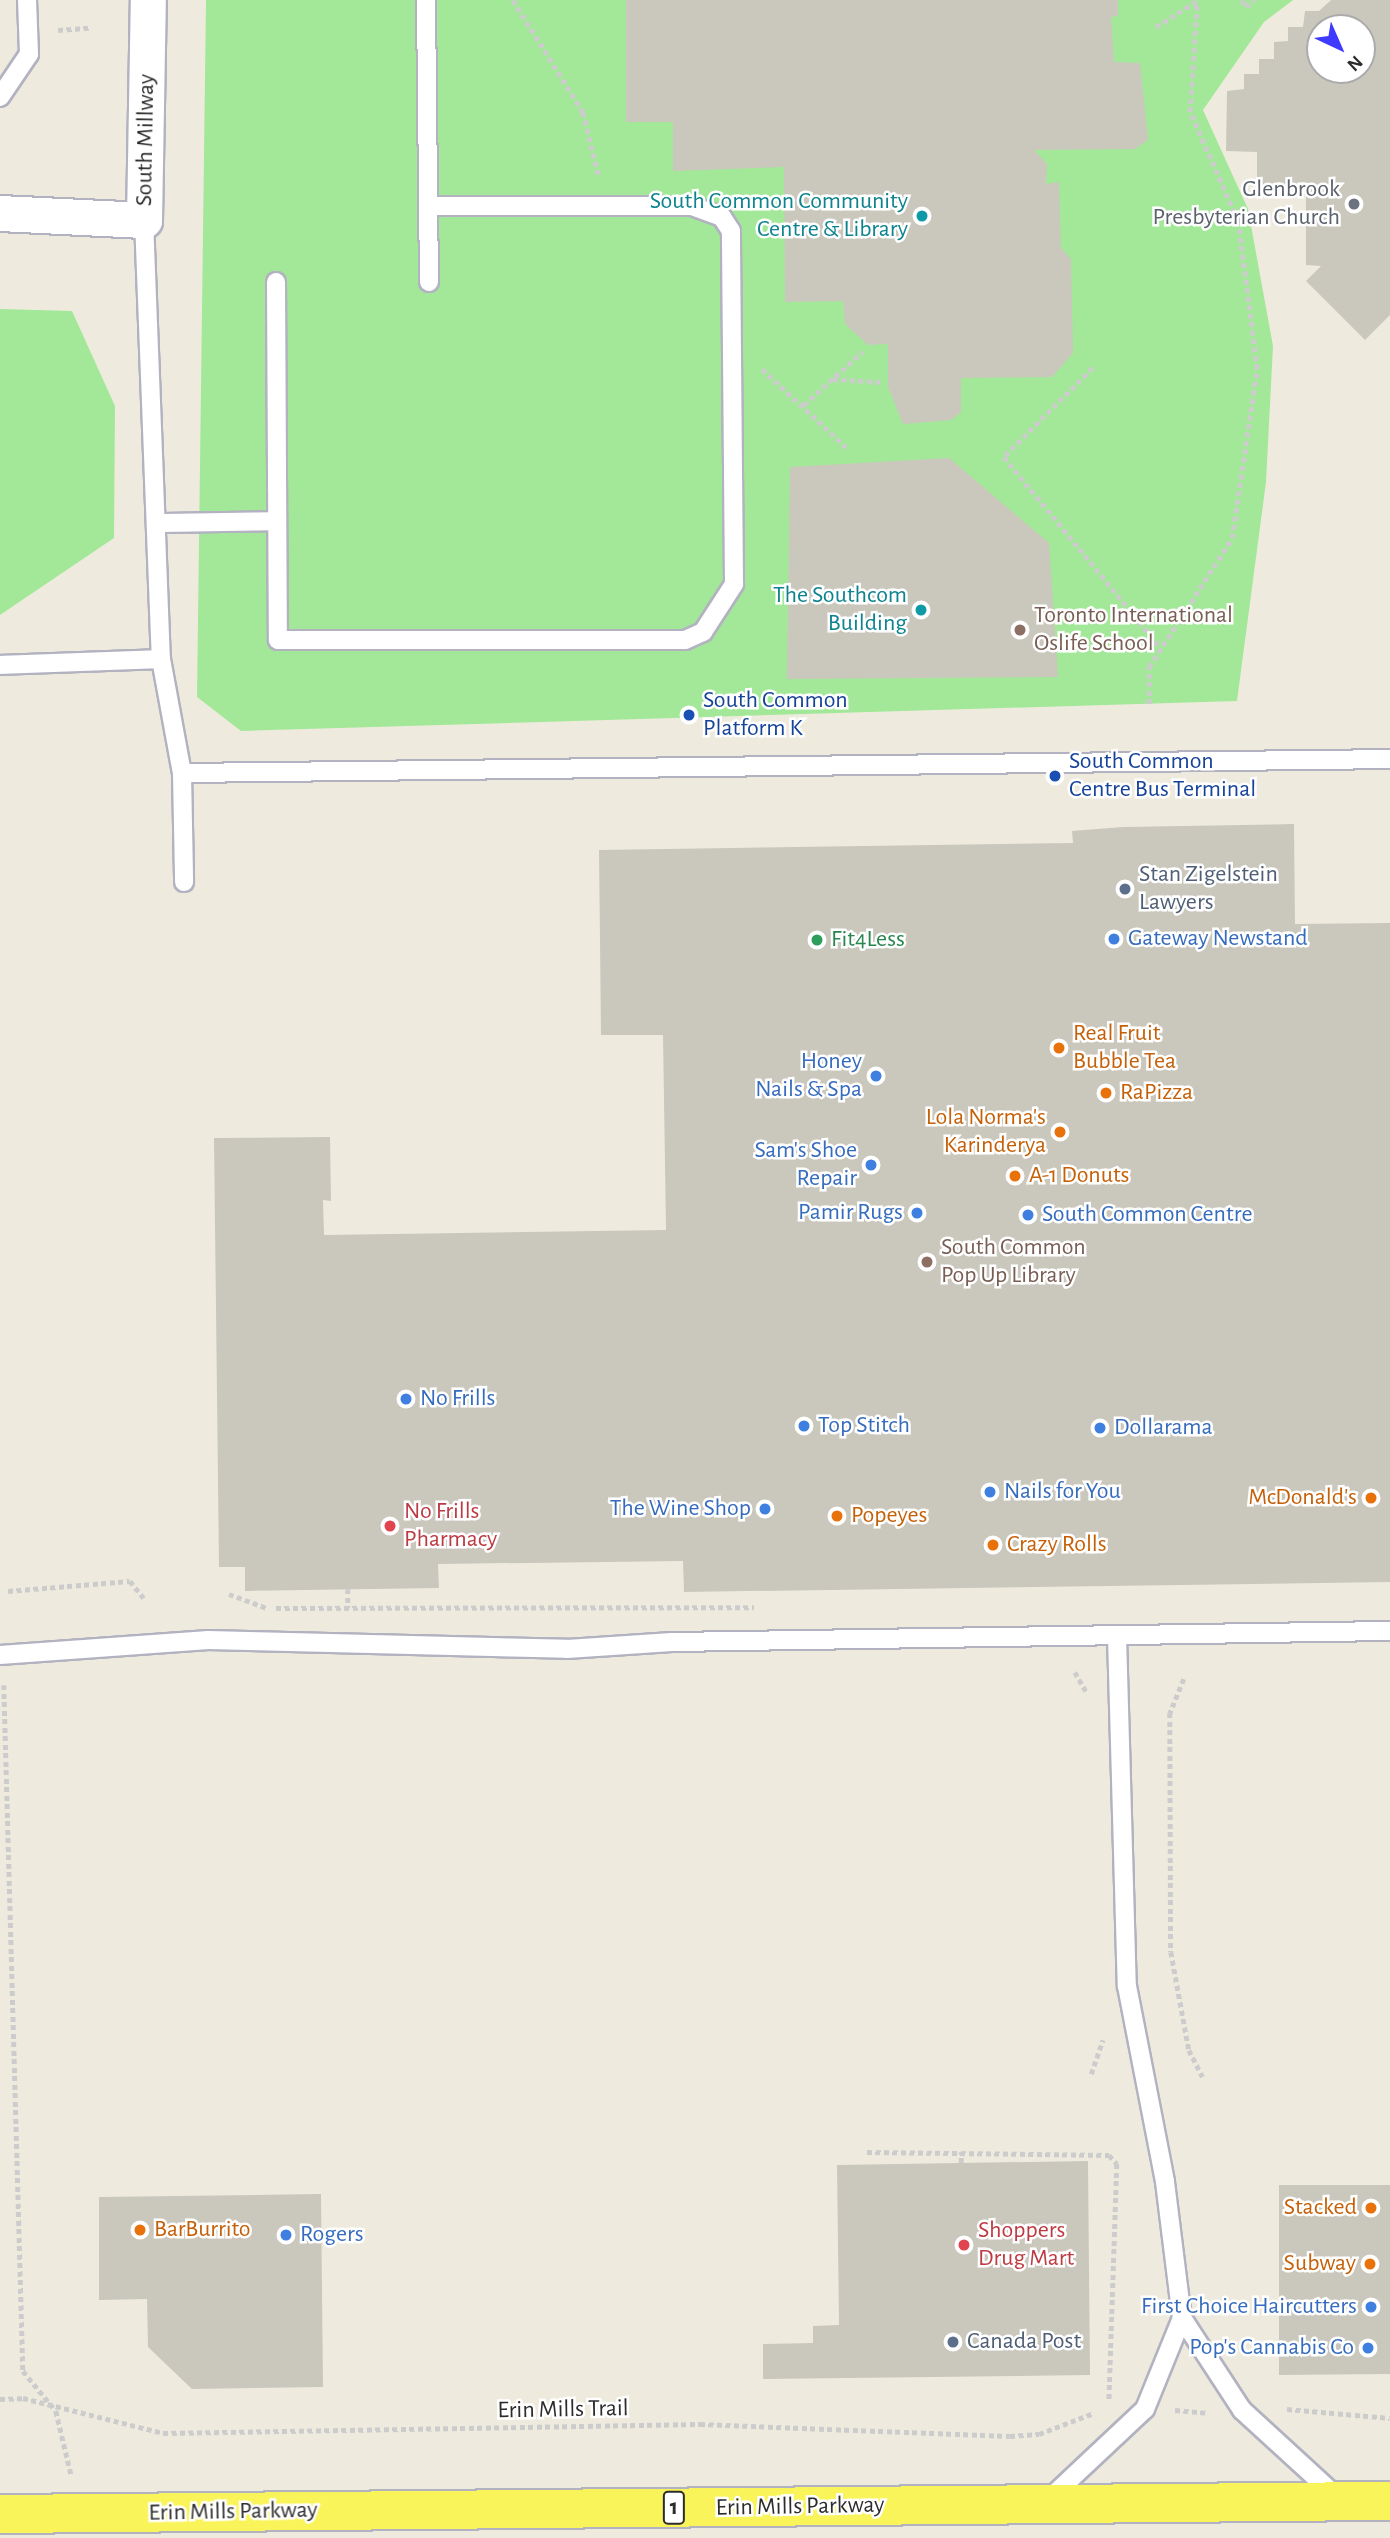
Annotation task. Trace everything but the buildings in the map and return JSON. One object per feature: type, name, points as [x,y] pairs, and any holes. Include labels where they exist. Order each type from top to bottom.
[{"type":"main road","name":"Erin Mills Parkway","points":[[0,2514],[1390,2501]]},
{"type":"street","name":"South Millway","points":[[0,213],[144,220],[148,0]]},
{"type":"lane","points":[[0,97],[29,54],[27,0]]},
{"type":"lane","points":[[426,0],[429,282]]},
{"type":"lane","points":[[276,282],[278,639],[685,640],[717,618],[733,584],[736,346],[734,247],[722,217],[692,206],[428,206]]},
{"type":"lane","points":[[144,220],[161,659],[182,772],[184,881]]},
{"type":"lane","points":[[156,523],[277,522]]},
{"type":"lane","points":[[0,665],[161,659]]},
{"type":"lane","points":[[182,772],[1390,759]]},
{"type":"lane","points":[[0,1655],[208,1640],[567,1649],[685,1641],[1390,1631]]},
{"type":"lane","points":[[1117,1636],[1126,1986],[1182,2318],[1242,2410],[1342,2501]]},
{"type":"lane","points":[[1043,2504],[1145,2409],[1182,2318]]},
{"type":"path","points":[[513,0],[583,112],[606,206]]},
{"type":"path","points":[[1156,27],[1198,0]]},
{"type":"path","points":[[1149,705],[1149,667],[1232,538],[1257,369],[1238,222],[1190,112],[1198,0]]},
{"type":"path","points":[[1242,0],[1246,6],[1254,0]]},
{"type":"path","points":[[736,346],[804,405],[846,447]]},
{"type":"path","points":[[804,405],[862,352]]},
{"type":"path","points":[[1093,368],[1004,457],[1161,648]]},
{"type":"path","points":[[832,379],[881,382]]},
{"type":"path","points":[[8,1591],[130,1581],[144,1598]]},
{"type":"path","points":[[348,1589],[348,1608]]},
{"type":"path","points":[[229,1594],[263,1608],[764,1606]]},
{"type":"path","points":[[0,1655],[8,1727],[23,2371],[56,2412]]},
{"type":"path","points":[[1184,1679],[1170,1713],[1171,1952],[1189,2050],[1203,2077]]},
{"type":"path","points":[[0,1727],[8,1727]]},
{"type":"path","points":[[867,2152],[1087,2152],[1109,2155],[1117,2164],[1109,2408],[1118,2408]]},
{"type":"path","points":[[961,2152],[961,2163]]},
{"type":"path","name":"Erin Mills Trail","points":[[0,2399],[23,2398],[56,2412],[163,2433],[700,2424],[1010,2436],[1039,2434],[1098,2411]]},
{"type":"path","points":[[1275,2408],[1390,2418]]},
{"type":"path","points":[[1173,2410],[1219,2414]]},
{"type":"green space","points":[[206,0],[1293,0],[1264,22],[1203,110],[1248,209],[1273,346],[1266,482],[1237,701],[241,731],[197,697]]},
{"type":"green space","points":[[0,309],[72,311],[115,406],[114,538],[0,615]]},
{"type":"place","name":"Glenbrook Presbyterian Church","points":[[1354,204]]},
{"type":"place","name":"South Common Community Centre & Library","points":[[922,216]]},
{"type":"place","name":"The Southcom Building","points":[[921,610]]},
{"type":"place","name":"Toronto International Oslife School","points":[[1020,630]]},
{"type":"place","name":"South Common Platform K","points":[[689,715]]},
{"type":"place","name":"South Common Centre Bus Terminal","points":[[1055,776]]},
{"type":"place","name":"Stan Zigelstein Lawyers","points":[[1125,889]]},
{"type":"place","name":"Gateway Newstand","points":[[1114,939]]},
{"type":"place","name":"Fit4Less","points":[[817,940]]},
{"type":"place","name":"Real Fruit Bubble Tea","points":[[1059,1048]]},
{"type":"place","name":"Honey Nails & Spa","points":[[876,1076]]},
{"type":"place","name":"RaPizza","points":[[1106,1093]]},
{"type":"place","name":"Lola Norma's Karinderya","points":[[1060,1132]]},
{"type":"place","name":"Sam's Shoe Repair","points":[[871,1165]]},
{"type":"place","name":"A-1 Donuts","points":[[1015,1176]]},
{"type":"place","name":"Pamir Rugs","points":[[917,1213]]},
{"type":"place","name":"South Common Centre","points":[[1028,1215]]},
{"type":"place","name":"South Common Pop Up Library","points":[[927,1262]]},
{"type":"place","name":"No Frills","points":[[406,1399]]},
{"type":"place","name":"Top Stitch","points":[[804,1426]]},
{"type":"place","name":"Dollarama","points":[[1100,1428]]},
{"type":"place","name":"Nails for You","points":[[990,1492]]},
{"type":"place","name":"McDonald's","points":[[1371,1498]]},
{"type":"place","name":"The Wine Shop","points":[[765,1509]]},
{"type":"place","name":"Popeyes","points":[[837,1516]]},
{"type":"place","name":"No Frills Pharmacy","points":[[390,1526]]},
{"type":"place","name":"Crazy Rolls","points":[[993,1545]]},
{"type":"place","name":"Stacked","points":[[1371,2208]]},
{"type":"place","name":"BarBurrito","points":[[140,2230]]},
{"type":"place","name":"Rogers","points":[[286,2235]]},
{"type":"place","name":"Shoppers Drug Mart","points":[[964,2245]]},
{"type":"place","name":"Subway","points":[[1370,2264]]},
{"type":"place","name":"First Choice Haircutters","points":[[1371,2307]]},
{"type":"place","name":"Canada Post","points":[[953,2342]]},
{"type":"place","name":"Pop's Cannabis Co","points":[[1368,2348]]}]
